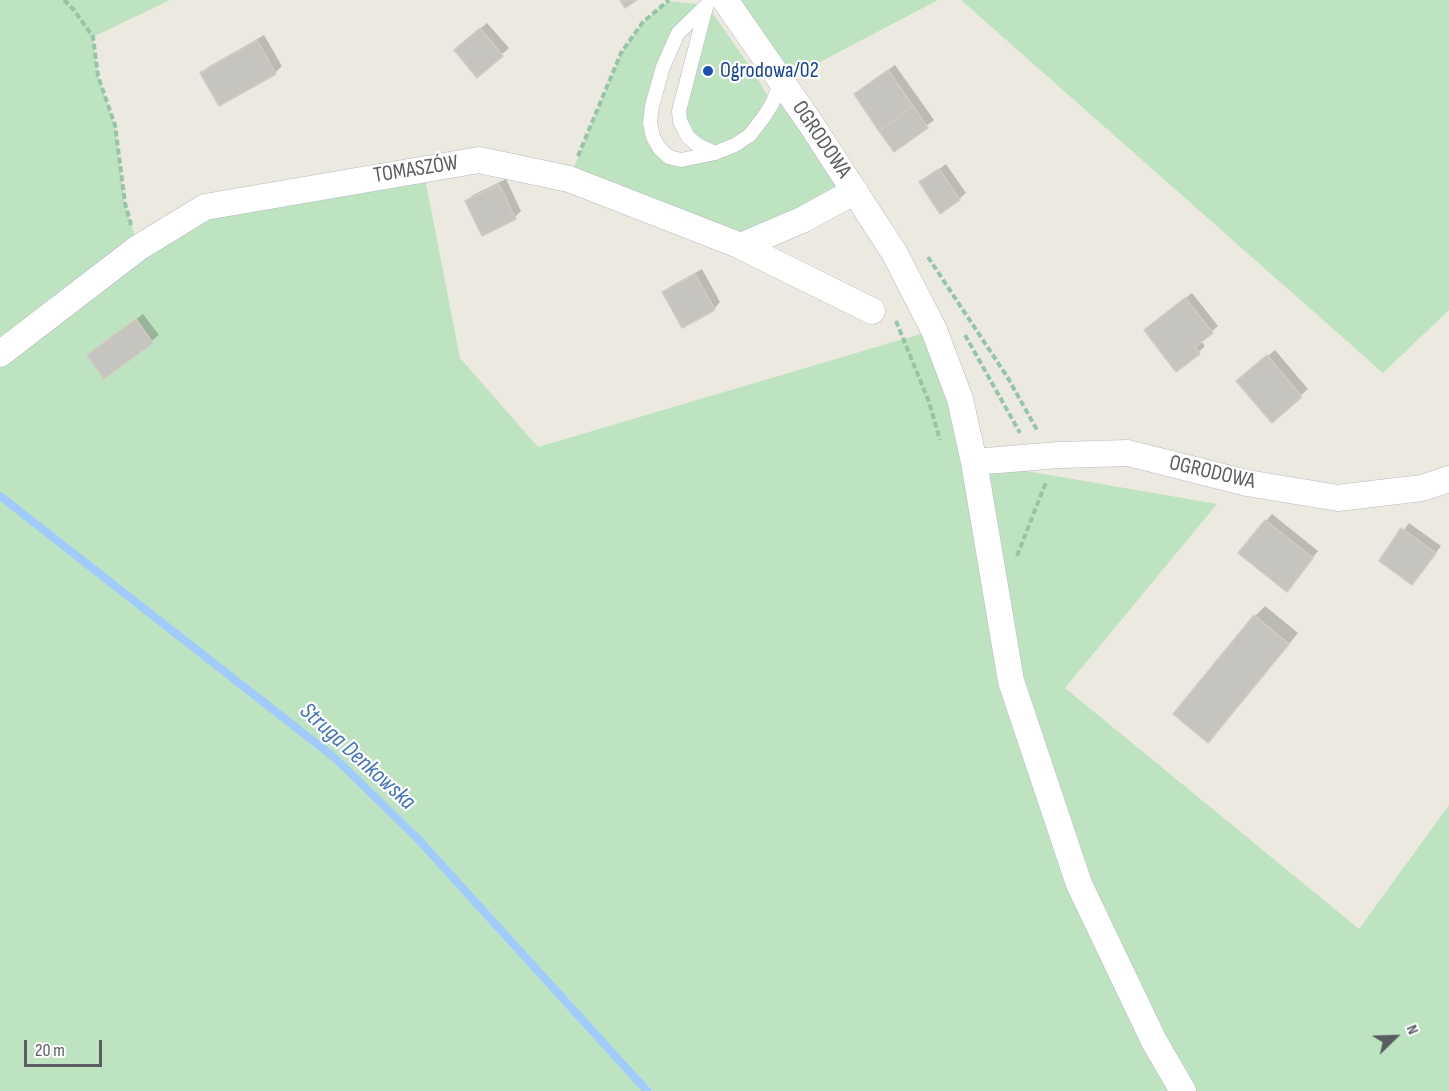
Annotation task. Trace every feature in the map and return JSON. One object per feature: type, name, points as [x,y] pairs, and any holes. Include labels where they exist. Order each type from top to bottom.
[{"type":"street","name":"OGRODOWA","points":[[714,2],[781,82],[855,191],[896,254],[934,330],[960,399],[974,462],[1011,681],[1078,884],[1154,1041],[1184,1091]]},
{"type":"street","name":"TOMASZÓW","points":[[0,354],[138,248],[205,207],[479,160],[569,179],[741,246],[882,312]]},
{"type":"street","points":[[741,246],[804,219],[855,191]]},
{"type":"street","name":"OGRODOWA","points":[[974,462],[1059,455],[1128,453],[1247,483],[1338,498],[1422,488],[1449,479]]},
{"type":"lane","points":[[714,2],[680,111],[680,121],[688,137],[699,146],[715,153]]},
{"type":"lane","points":[[714,2],[678,33],[663,67],[652,106],[650,123],[660,149],[669,157],[691,160],[735,145],[750,135],[772,104],[781,82]]},
{"type":"path","points":[[64,0],[93,37],[98,76],[115,125],[125,203],[138,248]]},
{"type":"path","points":[[569,179],[621,53],[643,22],[669,0]]},
{"type":"path","points":[[882,312],[906,342],[929,402],[943,448]]},
{"type":"path","points":[[934,330],[957,319],[1024,439]]},
{"type":"path","points":[[1017,557],[1047,478]]},
{"type":"green space","points":[[0,0],[170,0],[93,37],[98,76],[115,125],[125,203],[138,247],[205,207],[423,168],[460,358],[538,447],[934,330],[974,462],[1217,504],[1065,688],[1359,929],[1449,805],[1449,1091],[0,1091]]},
{"type":"green space","points":[[725,0],[938,0],[782,82],[855,191],[741,246],[569,179],[621,53],[643,22],[668,1],[707,5],[757,77],[772,104],[781,82]],"holes":[[[706,6],[680,121],[714,153],[669,157],[650,123],[678,33]]]},
{"type":"green space","points":[[961,0],[1449,0],[1449,310],[1383,373]]},
{"type":"building","points":[[620,0],[637,0],[625,8]]},
{"type":"building","points":[[480,28],[503,56],[477,78],[454,50]]},
{"type":"building","points":[[257,40],[276,74],[219,106],[200,73]]},
{"type":"building","points":[[888,70],[913,106],[879,131],[854,94]]},
{"type":"building","points":[[913,106],[928,128],[894,152],[879,131]]},
{"type":"building","points":[[939,169],[960,200],[940,214],[919,182]]},
{"type":"building","points":[[499,184],[516,219],[482,236],[465,201]]},
{"type":"building","points":[[695,274],[715,310],[682,328],[662,292]]},
{"type":"building","points":[[1185,298],[1213,333],[1195,347],[1200,354],[1176,372],[1144,330]]},
{"type":"building","points":[[136,319],[153,343],[104,379],[87,355]]},
{"type":"building","points":[[1267,355],[1302,397],[1272,423],[1236,381]]},
{"type":"building","points":[[1265,520],[1313,558],[1287,592],[1238,553]]},
{"type":"building","points":[[1401,528],[1436,553],[1412,585],[1379,561]]},
{"type":"building","points":[[1254,615],[1289,644],[1208,743],[1173,714]]},
{"type":"waterway","name":"Struga Denkowska","points":[[0,496],[335,758],[418,839],[647,1091]]},
{"type":"place","name":"Ogrodowa/02","points":[[708,71]]}]
